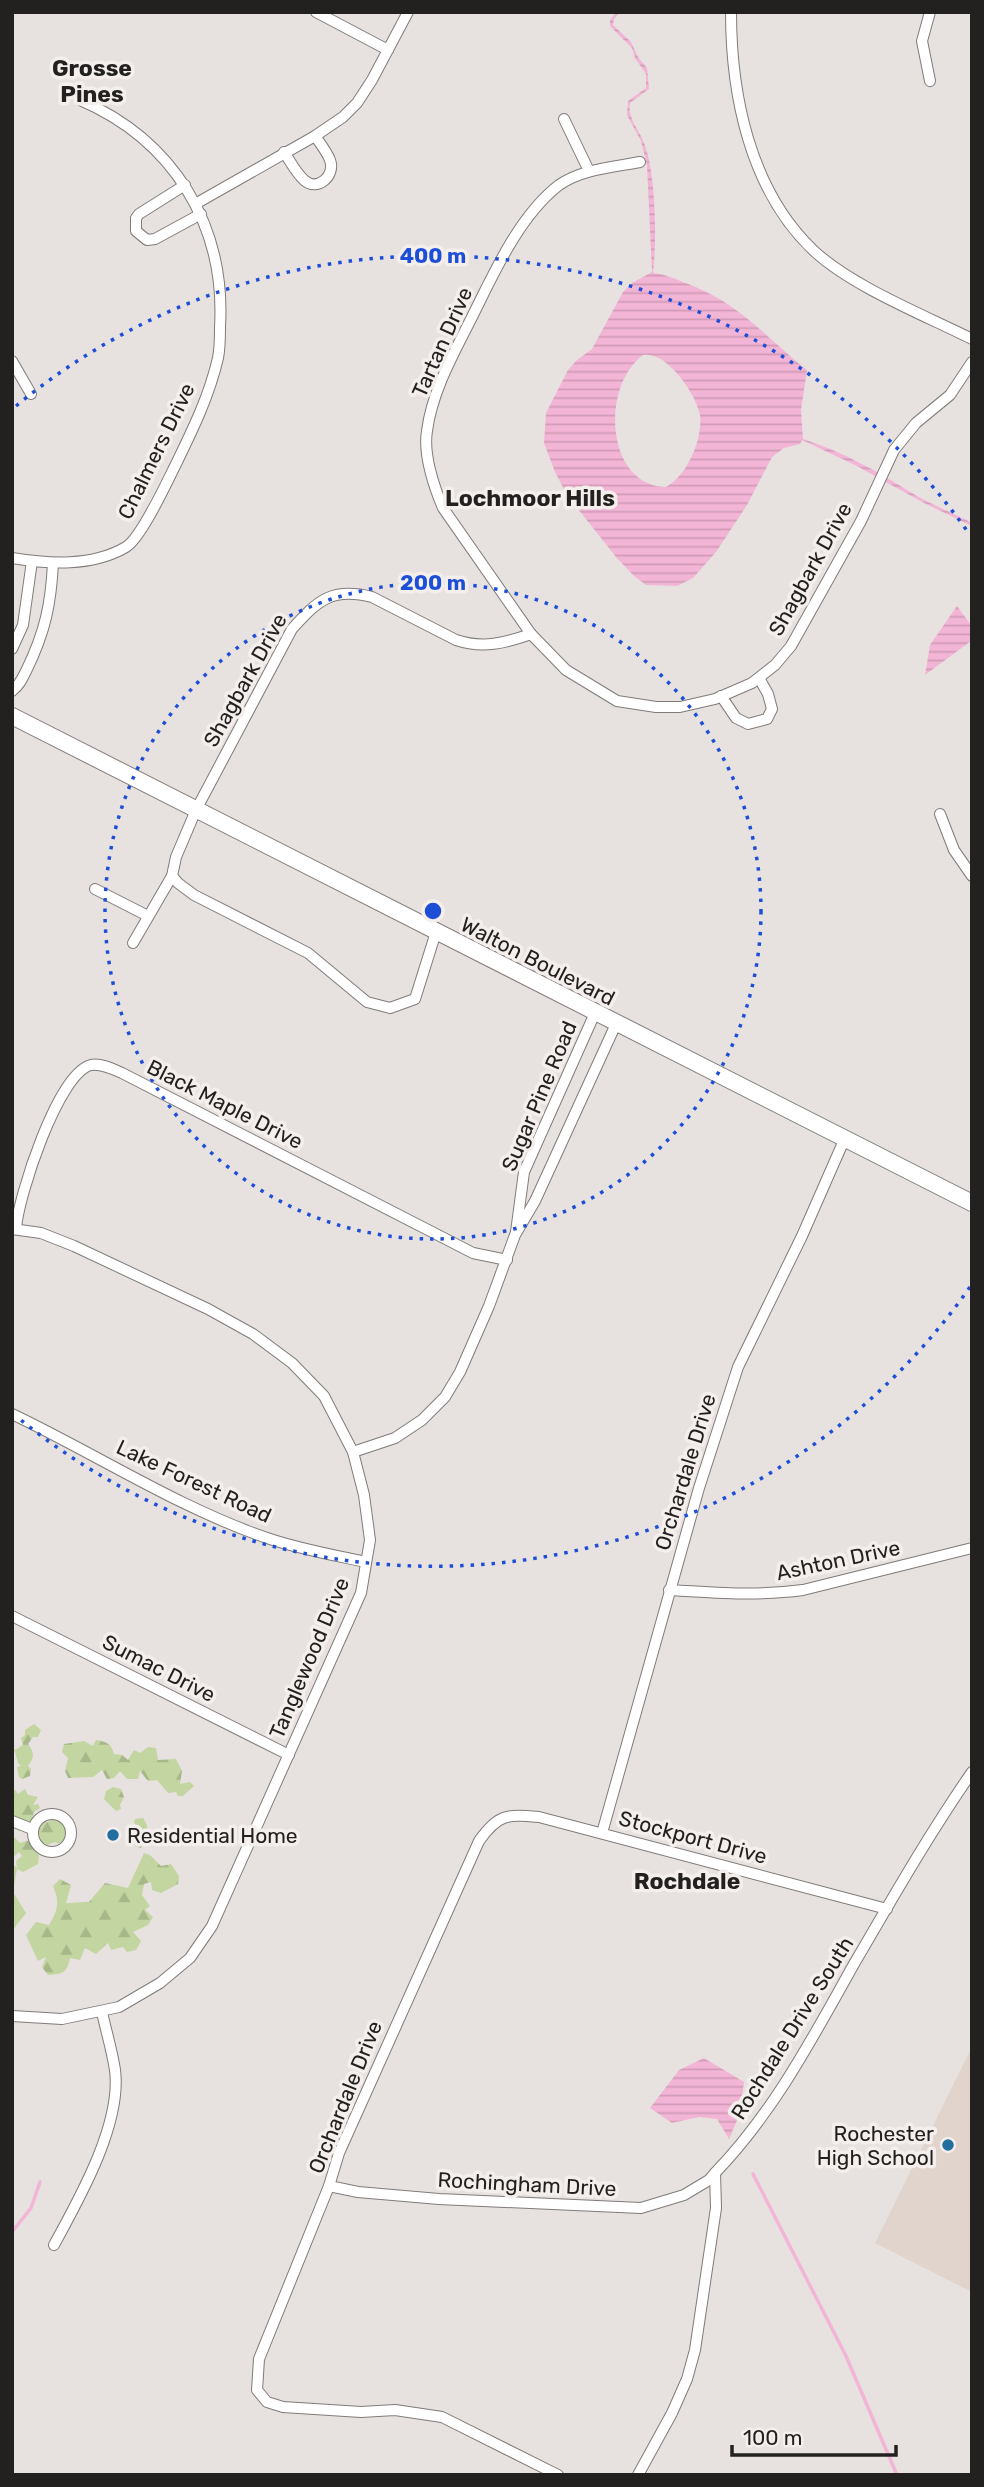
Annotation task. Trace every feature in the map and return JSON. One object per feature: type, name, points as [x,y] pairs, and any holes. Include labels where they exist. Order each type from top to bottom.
[{"type":"main road","name":"Walton Boulevard","points":[[12,716],[972,1203]]},
{"type":"street","points":[[316,12],[388,50]]},
{"type":"street","points":[[197,202],[343,117],[357,103],[408,12]]},
{"type":"street","points":[[731,12],[739,102],[750,145],[766,184],[793,228],[814,251],[844,274],[972,338]]},
{"type":"street","points":[[930,12],[922,41],[930,81]]},
{"type":"street","name":"Chalmers Drive","points":[[12,558],[43,563],[79,563],[127,547],[137,535],[162,491],[202,411],[218,356],[222,304],[216,257],[197,202],[151,146],[106,111],[80,100]]},
{"type":"street","points":[[564,120],[589,171]]},
{"type":"street","points":[[284,152],[302,178],[310,184],[319,184],[327,178],[331,170],[330,161],[316,135]]},
{"type":"street","name":"Tartan Drive","points":[[531,634],[443,508],[434,487],[426,432],[439,385],[503,256],[538,206],[561,184],[589,171],[640,162]]},
{"type":"street","points":[[185,185],[139,214],[136,218],[136,231],[147,240],[155,239],[201,214]]},
{"type":"street","points":[[12,361],[31,394]]},
{"type":"street","name":"Shagbark Drive","points":[[133,943],[172,876],[176,857],[196,810],[292,629],[310,608],[327,596],[343,592],[372,597],[471,645],[506,643],[531,634],[566,670],[617,701],[656,707],[680,706],[721,696],[759,678],[775,665],[791,646],[860,521],[894,450],[916,423],[950,395],[972,362]]},
{"type":"street","points":[[12,649],[23,625],[43,563]]},
{"type":"street","points":[[12,691],[18,686],[39,645],[47,620],[43,563]]},
{"type":"street","points":[[721,696],[736,718],[748,724],[767,719],[772,709],[768,694],[759,678]]},
{"type":"street","points":[[940,814],[954,850],[972,876]]},
{"type":"street","points":[[172,876],[194,894],[308,953],[367,1002],[390,1007],[415,999],[436,932]]},
{"type":"street","points":[[96,889],[148,916]]},
{"type":"street","name":"Sugar Pine Road","points":[[352,1452],[395,1438],[422,1420],[445,1397],[460,1372],[515,1235],[524,1172],[595,1013]]},
{"type":"street","name":"Sugar Pine Road","points":[[515,1235],[535,1201],[616,1024]]},
{"type":"street","name":"Black Maple Drive","points":[[14,1229],[25,1183],[55,1109],[79,1072],[91,1065],[106,1066],[122,1073],[472,1253],[507,1260]]},
{"type":"street","name":"Orchardale Drive","points":[[602,1833],[669,1590],[738,1367],[802,1236],[845,1138]]},
{"type":"street","name":"Tanglewood Drive","points":[[12,2016],[62,2019],[118,2007],[191,1958],[212,1926],[361,1593],[370,1540],[364,1494],[352,1452],[324,1396],[292,1363],[253,1335],[208,1309],[74,1246],[41,1233],[14,1229]]},
{"type":"street","name":"Lake Forest Road","points":[[12,1414],[190,1505],[266,1538],[366,1562]]},
{"type":"street","name":"Ashton Drive","points":[[669,1590],[776,1594],[803,1590],[972,1548]]},
{"type":"street","name":"Sumac Drive","points":[[12,1616],[289,1755]]},
{"type":"street","name":"Rochdale Drive South","points":[[715,2173],[763,2116],[829,2013],[887,1909],[972,1772]]},
{"type":"street","name":"Stockport Drive","points":[[490,1826],[501,1818],[513,1815],[539,1817],[887,1909]]},
{"type":"street","points":[[12,1821],[32,1829]]},
{"type":"street","name":"Orchardale Drive","points":[[490,1826],[479,1841],[414,1981],[339,2153],[329,2186],[259,2359],[257,2390],[267,2402],[283,2407],[361,2412],[395,2410],[442,2417],[558,2475]]},
{"type":"street","points":[[54,2245],[96,2158],[113,2104],[115,2071],[102,2012]]},
{"type":"street","points":[[638,2475],[672,2413],[687,2379],[695,2350],[716,2208],[715,2173]]},
{"type":"street","name":"Rochingham Drive","points":[[329,2186],[358,2192],[439,2199],[641,2207],[684,2195],[709,2180],[715,2173]]},
{"type":"shaded area","points":[[616,12],[620,12],[613,25],[631,42],[647,68],[649,89],[630,103],[630,108],[632,119],[644,143],[651,171],[655,225],[653,273],[676,279],[720,299],[750,320],[807,370],[801,410],[803,439],[859,463],[972,523],[972,526],[802,440],[800,444],[784,448],[772,457],[747,505],[716,552],[693,578],[677,586],[646,585],[616,557],[567,495],[544,443],[546,413],[568,370],[592,349],[623,292],[632,283],[652,272],[647,165],[641,141],[627,115],[628,101],[646,88],[646,74],[632,48],[610,26],[610,20]],"holes":[[[643,355],[652,356],[671,367],[679,376],[693,396],[700,415],[699,435],[692,456],[681,474],[666,487],[646,482],[631,470],[621,453],[616,433],[620,389],[629,370]]]},
{"type":"shaded area","points":[[957,606],[971,625],[971,641],[925,675],[930,645]]},
{"type":"shaded area","name":"Rochester High School","points":[[972,2047],[972,2292],[875,2243]]},
{"type":"shaded area","points":[[704,2058],[744,2082],[740,2113],[729,2139],[717,2119],[699,2117],[672,2123],[650,2108],[679,2070]]},
{"type":"green space","points":[[34,1724],[41,1730],[38,1737],[33,1737],[28,1744],[33,1755],[28,1766],[31,1769],[30,1776],[22,1779],[17,1767],[21,1766],[15,1751],[12,1753],[12,1747],[15,1750],[23,1745],[21,1738],[25,1735],[25,1730]]},
{"type":"green space","points":[[96,1740],[108,1744],[114,1754],[122,1755],[128,1760],[134,1750],[140,1753],[148,1747],[156,1748],[158,1760],[176,1759],[182,1771],[180,1784],[190,1782],[194,1786],[183,1796],[178,1796],[176,1792],[168,1793],[157,1780],[148,1781],[140,1771],[138,1779],[127,1779],[120,1771],[114,1778],[107,1779],[102,1770],[93,1777],[68,1778],[65,1771],[68,1758],[62,1752],[64,1744],[84,1741],[93,1746]]},
{"type":"green space","points":[[113,1787],[121,1789],[124,1797],[121,1809],[116,1811],[104,1799],[106,1791]]},
{"type":"green space","points":[[25,1789],[28,1795],[38,1797],[33,1805],[38,1804],[40,1808],[34,1812],[32,1822],[26,1823],[19,1831],[12,1826],[12,1792],[15,1790],[18,1794]]},
{"type":"green space","points":[[51,1818],[61,1818],[66,1822],[68,1835],[59,1844],[55,1842],[47,1845],[38,1842],[35,1834],[43,1823]]},
{"type":"green space","points":[[143,1818],[148,1835],[146,1845],[142,1843],[141,1848],[135,1846],[128,1833],[134,1832],[138,1827],[134,1823],[135,1819]]},
{"type":"green space","points":[[12,1835],[20,1843],[30,1840],[39,1856],[38,1864],[23,1872],[17,1869],[13,1892],[26,1913],[12,1931],[12,1864],[17,1868],[16,1861],[22,1856],[19,1852],[12,1858]]},
{"type":"green space","points":[[144,1853],[161,1866],[171,1864],[179,1876],[178,1884],[161,1893],[152,1890],[151,1882],[144,1884],[142,1895],[150,1906],[145,1910],[153,1917],[148,1925],[133,1932],[141,1941],[136,1950],[127,1952],[123,1947],[111,1950],[108,1943],[96,1954],[85,1948],[80,1960],[70,1958],[64,1972],[48,1975],[42,1967],[46,1957],[38,1961],[26,1935],[36,1922],[49,1925],[52,1920],[57,1901],[53,1886],[60,1879],[71,1885],[66,1903],[89,1902],[105,1883],[128,1888]]},
{"type":"waterway","points":[[753,2174],[846,2356],[897,2475]]},
{"type":"waterway","points":[[12,2232],[31,2208],[40,2182]]},
{"type":"place","name":"Residential Home","points":[[113,1835]]},
{"type":"place","name":"Rochester High School","points":[[948,2145]]},
{"type":"district","name":"Grosse Pines","points":[[92,81]]},
{"type":"district","name":"Lochmoor Hills","points":[[530,498]]},
{"type":"district","name":"Rochdale","points":[[687,1881]]}]
